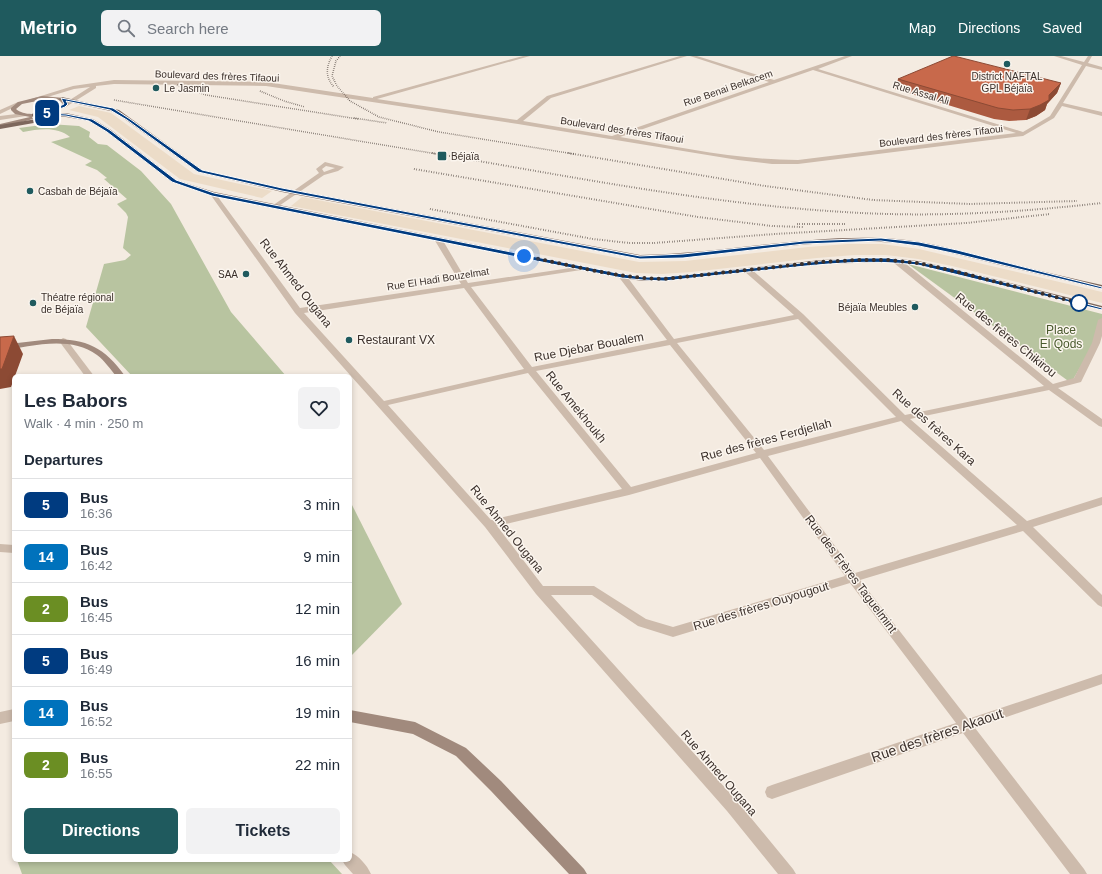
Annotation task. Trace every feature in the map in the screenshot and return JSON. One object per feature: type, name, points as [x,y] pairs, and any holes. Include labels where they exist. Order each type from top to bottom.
[{"type":"main road","points":[[0,126],[14,114],[13,109],[20,103],[50,98],[63,103]]},
{"type":"main road","points":[[0,126],[52,112],[63,103],[71,101],[117,111],[200,171],[238,181],[640,257],[683,256],[804,243],[881,240],[919,244],[957,252],[1102,287]]},
{"type":"main road","points":[[24,115],[66,115],[91,120],[109,131],[174,181],[212,194],[622,276],[643,279],[664,279],[851,260],[896,261],[918,263],[950,270],[1102,308]]},
{"type":"main road","points":[[0,126],[48,119],[91,120]]},
{"type":"main road","points":[[0,348],[40,342],[82,344],[96,350],[101,354],[119,374]]},
{"type":"main road","points":[[352,716],[415,728],[461,752],[496,786],[579,874]]},
{"type":"street","points":[[371,100],[528,56]]},
{"type":"street","points":[[518,122],[549,97],[685,56]]},
{"type":"street","points":[[692,56],[774,82]]},
{"type":"street","name":"Rue Benai Belkacem","points":[[612,138],[850,56]]},
{"type":"street","points":[[1056,56],[1102,69]]},
{"type":"street","name":"Boulevard des frères Tifaoui","points":[[27,101],[73,88],[114,82],[266,84],[518,122],[738,158],[772,162],[798,162],[1023,134],[1052,117],[1090,56]]},
{"type":"street","name":"Rue Assal Ali","points":[[813,69],[1023,134]]},
{"type":"street","name":"Boulevard des frères Tifaoui","points":[[71,101],[92,88],[114,82]]},
{"type":"street","points":[[0,112],[20,103]]},
{"type":"street","points":[[1060,104],[1102,114]]},
{"type":"street","points":[[0,118],[14,114],[24,115]]},
{"type":"street","points":[[274,207],[322,174]]},
{"type":"street","name":"Rue Ahmed Ougana","points":[[212,194],[298,310],[489,524],[540,591],[732,806],[788,874]]},
{"type":"street","name":"Rue Amekhoukh","points":[[438,239],[466,285],[530,370],[629,491]]},
{"type":"street","name":"Rue des frères Chikirou","points":[[896,261],[1051,387],[1102,424]]},
{"type":"street","name":"Rue El Hadi Bouzelmat","points":[[298,310],[581,268]]},
{"type":"street","name":"Rue des frères Kara","points":[[748,271],[800,316],[903,418],[1025,526],[1102,602]]},
{"type":"street","name":"Rue des Frères Taguelmint","points":[[622,276],[673,343],[762,454],[853,578],[1079,874]]},
{"type":"street","name":"Rue Djebar Boualem","points":[[382,404],[530,370],[673,343],[800,316]]},
{"type":"street","name":"Rue des frères Ferdjellah","points":[[489,524],[629,491],[762,454],[903,418],[1078,380],[1096,343],[1102,320]]},
{"type":"street","points":[[63,342],[88,374]]},
{"type":"street","name":"Rue des frères Ouyougout","points":[[540,591],[594,590],[642,623],[673,632],[1025,526],[1102,501]]},
{"type":"street","points":[[0,548],[12,549]]},
{"type":"street","name":"Rue des frères Akaout","points":[[772,792],[1102,679]]},
{"type":"street","points":[[0,718],[12,715]]},
{"type":"street","points":[[352,862],[363,874]]},
{"type":"green space","points":[[49,124],[79,126],[90,132],[89,137],[98,144],[107,145],[141,171],[171,204],[231,312],[284,374],[130,374],[86,327],[104,264],[125,260],[131,255],[123,248],[128,217],[117,204],[127,199],[104,179],[107,178],[97,170],[85,165],[92,161],[51,142],[70,137],[54,130],[48,129],[23,132],[19,128]]},
{"type":"green space","name":"Place El Qods","points":[[908,264],[1102,314],[1102,330],[1071,383]]},
{"type":"green space","points":[[352,505],[402,604],[352,655]]},
{"type":"green space","points":[[18,862],[331,862],[342,874],[22,874]]},
{"type":"shaded area","points":[[79,106],[111,113],[194,174],[272,191],[262,198],[180,179],[98,117],[69,110]]},
{"type":"shaded area","points":[[302,197],[639,262],[685,261],[848,244],[882,244],[919,249],[1102,292],[1102,303],[952,266],[918,259],[886,255],[855,255],[817,258],[691,272],[662,274],[636,273],[291,206]]},
{"type":"building","points":[[953,56],[1061,83],[1049,95],[1049,100],[1030,109],[1013,110],[998,108],[898,79]]},
{"type":"building","points":[[14,336],[2,369],[0,369],[0,337]]},
{"type":"railway","points":[[332,56],[327,72],[334,87]]},
{"type":"railway","points":[[340,56],[336,61],[332,76],[337,86],[350,101],[379,117],[439,132],[573,154]]},
{"type":"railway","points":[[177,85],[206,95],[358,119]]},
{"type":"railway","points":[[260,91],[284,101],[305,107]]},
{"type":"railway","points":[[114,100],[437,154]]},
{"type":"railway","points":[[354,118],[387,123]]},
{"type":"railway","points":[[432,153],[592,181],[700,197],[808,209],[862,213],[952,214],[1042,209],[1102,203]]},
{"type":"railway","points":[[568,153],[573,154]]},
{"type":"railway","points":[[573,154],[765,186],[873,200],[970,204],[1077,201]]},
{"type":"railway","points":[[414,169],[698,217],[772,226],[803,227]]},
{"type":"railway","points":[[430,209],[593,239],[629,243],[654,243],[775,234],[966,223],[1050,214]]},
{"type":"railway","points":[[797,224],[845,224]]},
{"type":"bus line","name":"5","points":[[1102,287],[957,252],[919,244],[881,240],[845,240],[659,258],[640,257],[282,190],[200,171],[117,111],[111,109],[62,99],[66,104],[64,106],[52,112],[42,114],[66,115],[91,120],[109,131],[174,181],[212,194],[622,276],[643,279],[664,279],[694,277],[821,262],[888,260],[918,263],[950,270],[1102,308]]},
{"type":"place","name":"District NAFTAL GPL Béjaïa","points":[[1007,64]]},
{"type":"place","name":"Le Jasmin","points":[[156,88]]},
{"type":"place","name":"Béjaïa","points":[[442,156]]},
{"type":"place","name":"Casbah de Béjaïa","points":[[30,191]]},
{"type":"place","name":"SAA","points":[[246,274]]},
{"type":"place","name":"Théatre régional de Béjaïa","points":[[33,303]]},
{"type":"place","name":"Béjaïa Meubles","points":[[915,307]]},
{"type":"place","name":"Restaurant VX","points":[[349,340]]},
{"type":"route","points":[[524,256],[643,279],[694,277],[821,262],[888,260],[918,263],[950,270],[1079,303]]}]
